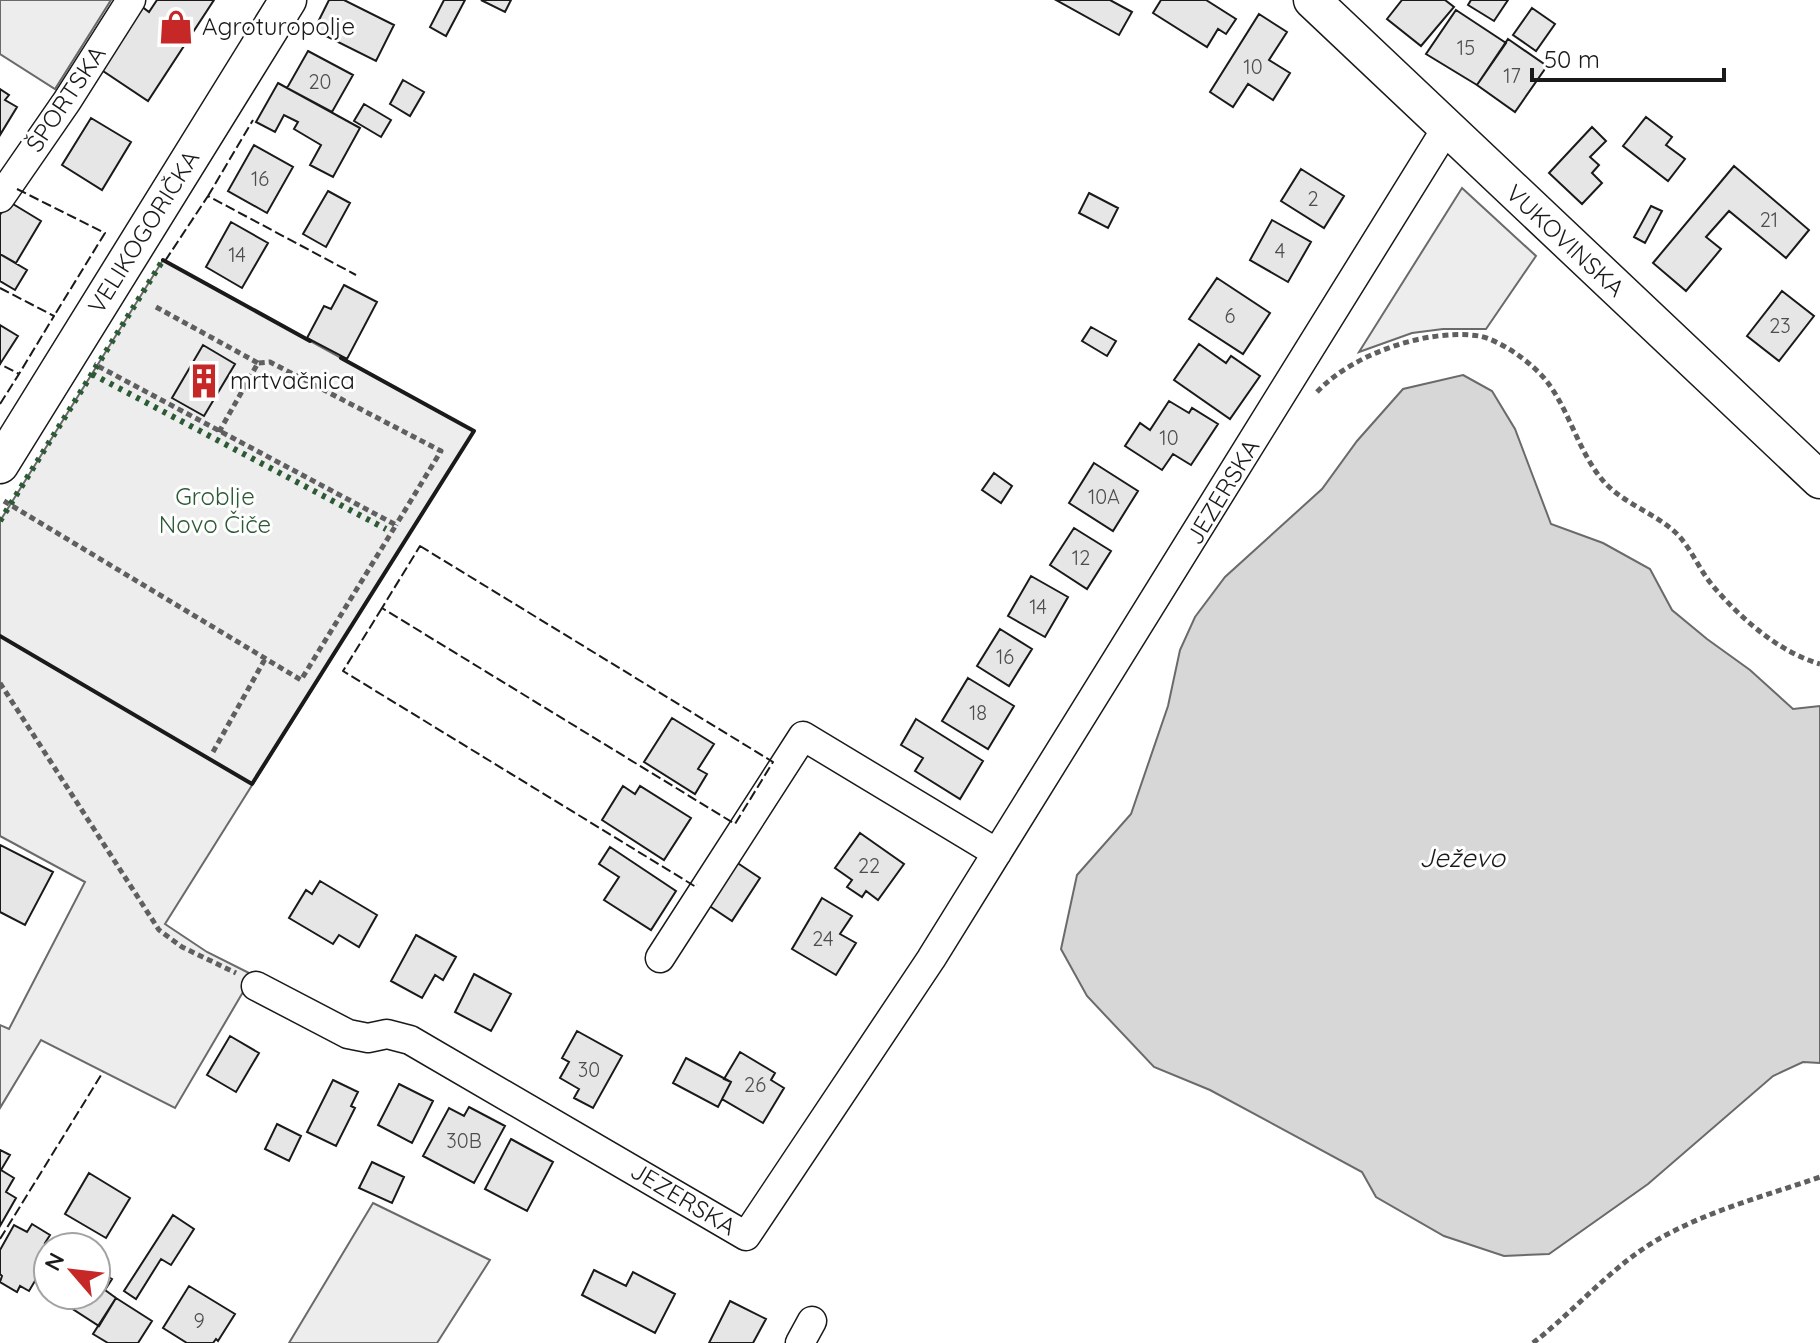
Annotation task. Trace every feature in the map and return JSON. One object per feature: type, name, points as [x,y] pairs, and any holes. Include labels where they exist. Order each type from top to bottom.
[{"type":"main road","name":"VELIKOGORIČKA","points":[[0,465],[288,0]]},
{"type":"main road","name":"VUKOVINSKA","points":[[1312,0],[1820,480]]},
{"type":"street","name":"ŠPORTSKA","points":[[0,198],[131,0]]},
{"type":"street","name":"JEZERSKA","points":[[256,986],[348,1034],[368,1038],[387,1034],[410,1040],[746,1236],[931,959],[1446,129]]},
{"type":"street","points":[[660,958],[803,736],[997,853]]},
{"type":"path","points":[[4,501],[301,680],[441,451],[270,362],[258,363],[156,307]]},
{"type":"path","points":[[1312,397],[1358,361],[1416,339],[1479,336],[1501,344],[1547,381],[1567,413],[1585,455],[1605,483],[1674,531],[1712,586],[1755,627],[1783,648],[1820,664]]},
{"type":"path","points":[[92,363],[396,525]]},
{"type":"path","points":[[219,432],[258,363]]},
{"type":"path","points":[[213,752],[265,659]]},
{"type":"path","points":[[0,683],[159,930],[182,947],[244,976],[256,986]]},
{"type":"path","points":[[1533,1343],[1629,1259],[1664,1236],[1711,1215],[1820,1177]]},
{"type":"shaded area","points":[[0,0],[111,0],[55,89],[0,54]]},
{"type":"shaded area","points":[[1462,188],[1536,256],[1486,329],[1412,333],[1359,352]]},
{"type":"shaded area","name":"Groblje Novo Čiče","points":[[163,260],[474,431],[165,924],[207,952],[253,975],[175,1108],[41,1040],[0,1108],[0,1025],[9,1029],[85,882],[0,836],[0,521]]},
{"type":"shaded area","points":[[373,1203],[490,1260],[437,1343],[289,1343]]},
{"type":"water","name":"Ježevo","points":[[1463,375],[1492,391],[1515,429],[1551,524],[1603,543],[1650,569],[1672,610],[1750,670],[1793,709],[1820,706],[1820,1063],[1803,1062],[1773,1076],[1648,1184],[1549,1254],[1504,1256],[1444,1236],[1376,1197],[1362,1172],[1210,1090],[1154,1067],[1087,996],[1061,949],[1077,875],[1131,814],[1168,706],[1180,650],[1195,617],[1225,577],[1322,489],[1357,441],[1403,389]]},
{"type":"building","points":[[157,0],[214,0],[148,101],[100,69],[141,6],[149,12]]},
{"type":"building","points":[[329,0],[344,0],[394,25],[376,61],[314,30]]},
{"type":"building","points":[[444,0],[465,0],[446,36],[430,27]]},
{"type":"building","points":[[481,0],[511,0],[505,12]]},
{"type":"building","points":[[1056,0],[1110,0],[1132,12],[1119,35]]},
{"type":"building","points":[[1161,0],[1206,0],[1236,19],[1226,34],[1218,29],[1207,47],[1153,13]]},
{"type":"building","points":[[1402,0],[1445,0],[1454,7],[1421,46],[1387,19]]},
{"type":"building","points":[[1471,0],[1508,0],[1494,21],[1468,5]]},
{"type":"building","points":[[1532,8],[1555,24],[1536,51],[1513,35]]},
{"type":"building","points":[[1456,10],[1506,43],[1477,85],[1426,54]]},
{"type":"building","points":[[1259,14],[1287,32],[1269,60],[1290,73],[1273,100],[1248,84],[1233,107],[1210,92]]},
{"type":"building","points":[[1508,39],[1547,66],[1515,112],[1477,85]]},
{"type":"building","points":[[308,51],[353,75],[332,112],[287,88]]},
{"type":"building","points":[[403,80],[424,92],[410,116],[390,104]]},
{"type":"building","points":[[278,83],[360,128],[333,177],[310,165],[321,145],[294,129],[298,122],[284,115],[275,132],[256,122]]},
{"type":"building","points":[[0,89],[9,95],[5,100],[17,107],[0,135]]},
{"type":"building","points":[[364,104],[391,120],[381,137],[354,121]]},
{"type":"building","points":[[1646,117],[1672,137],[1666,145],[1685,159],[1668,181],[1623,146]]},
{"type":"building","points":[[91,118],[131,142],[102,190],[62,165]]},
{"type":"building","points":[[1592,127],[1606,141],[1590,157],[1599,165],[1592,173],[1602,183],[1582,204],[1549,173]]},
{"type":"building","points":[[254,145],[293,167],[267,213],[228,191]]},
{"type":"building","points":[[1734,166],[1809,230],[1786,258],[1729,211],[1706,237],[1721,249],[1686,291],[1653,263]]},
{"type":"building","points":[[1301,169],[1344,196],[1324,228],[1281,201]]},
{"type":"building","points":[[328,191],[350,203],[326,247],[303,234]]},
{"type":"building","points":[[1089,193],[1118,208],[1108,228],[1079,213]]},
{"type":"building","points":[[8,201],[41,221],[16,263],[0,254],[0,215]]},
{"type":"building","points":[[1651,206],[1662,211],[1645,243],[1634,237]]},
{"type":"building","points":[[1272,220],[1311,242],[1288,282],[1250,260]]},
{"type":"building","points":[[231,222],[268,243],[242,288],[206,267]]},
{"type":"building","points":[[0,254],[27,270],[15,290],[0,281]]},
{"type":"building","points":[[1217,278],[1270,313],[1243,354],[1189,319]]},
{"type":"building","points":[[344,285],[377,302],[347,359],[307,338],[324,306],[331,309]]},
{"type":"building","points":[[1782,291],[1814,316],[1779,361],[1747,336]]},
{"type":"building","points":[[0,325],[18,336],[0,364]]},
{"type":"building","points":[[1091,327],[1116,341],[1107,356],[1082,341]]},
{"type":"building","points":[[1199,344],[1226,363],[1231,356],[1260,376],[1230,419],[1174,380]]},
{"type":"building","name":"mrtvačnica","points":[[203,345],[235,364],[204,416],[172,398]]},
{"type":"building","points":[[1169,401],[1189,413],[1192,408],[1218,424],[1191,465],[1173,454],[1162,470],[1125,446],[1140,423],[1150,430]]},
{"type":"building","points":[[1094,463],[1138,491],[1113,531],[1069,503]]},
{"type":"building","points":[[994,473],[1012,486],[1001,503],[982,490]]},
{"type":"building","points":[[1074,528],[1111,551],[1087,589],[1050,565]]},
{"type":"building","points":[[1031,576],[1068,597],[1045,637],[1008,616]]},
{"type":"building","points":[[1000,629],[1032,649],[1009,686],[977,666]]},
{"type":"building","points":[[968,678],[1014,706],[988,749],[942,721]]},
{"type":"building","points":[[672,718],[714,744],[698,769],[707,774],[695,794],[644,762]]},
{"type":"building","points":[[916,719],[983,761],[960,799],[915,771],[923,758],[901,745]]},
{"type":"building","points":[[623,786],[635,794],[640,786],[691,818],[664,860],[602,820]]},
{"type":"building","points":[[860,833],[904,864],[878,900],[866,891],[862,897],[847,887],[852,880],[835,868]]},
{"type":"building","points":[[0,845],[53,872],[25,925],[0,912]]},
{"type":"building","points":[[610,847],[676,891],[651,930],[604,900],[619,877],[599,864]]},
{"type":"building","points":[[733,860],[760,878],[732,921],[705,903]]},
{"type":"building","points":[[320,881],[377,915],[359,947],[339,935],[333,944],[289,918],[306,890],[312,894]]},
{"type":"building","points":[[822,898],[852,916],[840,934],[856,943],[836,975],[792,949]]},
{"type":"building","points":[[416,935],[456,957],[443,980],[435,975],[422,998],[391,981]]},
{"type":"building","points":[[474,974],[511,994],[491,1031],[455,1012]]},
{"type":"building","points":[[577,1031],[622,1056],[593,1108],[574,1098],[579,1089],[560,1078],[569,1062],[562,1058]]},
{"type":"building","points":[[230,1036],[259,1053],[236,1092],[207,1075]]},
{"type":"building","points":[[740,1052],[775,1073],[771,1080],[784,1088],[763,1123],[722,1099],[731,1082],[724,1079]]},
{"type":"building","points":[[686,1058],[731,1082],[718,1107],[673,1083]]},
{"type":"building","points":[[333,1080],[358,1092],[351,1106],[355,1108],[336,1146],[307,1132]]},
{"type":"building","points":[[399,1084],[433,1101],[412,1143],[378,1125]]},
{"type":"building","points":[[469,1107],[505,1126],[474,1183],[423,1156],[449,1108],[464,1116]]},
{"type":"building","points":[[277,1124],[301,1136],[289,1161],[265,1149]]},
{"type":"building","points":[[511,1139],[553,1162],[527,1211],[485,1189]]},
{"type":"building","points":[[0,1150],[10,1155],[1,1170],[14,1178],[6,1192],[16,1198],[0,1226]]},
{"type":"building","points":[[372,1162],[404,1177],[392,1203],[359,1188]]},
{"type":"building","points":[[89,1173],[130,1198],[110,1231],[94,1231],[65,1214]]},
{"type":"building","points":[[173,1215],[194,1229],[171,1265],[161,1259],[136,1299],[124,1291]]},
{"type":"building","points":[[32,1224],[43,1231],[32,1231],[32,1286],[29,1291],[20,1286],[17,1292],[0,1282],[0,1250],[14,1225],[27,1232]]},
{"type":"building","points":[[594,1270],[626,1286],[633,1272],[675,1294],[655,1333],[582,1295]]},
{"type":"building","points":[[189,1286],[235,1314],[218,1341],[187,1343],[163,1328]]},
{"type":"building","points":[[116,1298],[152,1321],[138,1343],[108,1343],[93,1334],[108,1311],[112,1311]]},
{"type":"building","points":[[730,1301],[766,1319],[753,1343],[709,1343]]},
{"type":"building","points":[[76,1311],[108,1311],[99,1326]]},
{"type":"hedge","points":[[0,521],[163,260]]},
{"type":"hedge","points":[[92,374],[386,529]]},
{"type":"fence","points":[[208,196],[253,120]]},
{"type":"fence","points":[[17,189],[105,233],[54,316]]},
{"type":"fence","points":[[165,261],[208,196],[356,275]]},
{"type":"fence","points":[[0,288],[54,316],[19,374]]},
{"type":"fence","points":[[0,364],[19,374],[0,404]]},
{"type":"fence","points":[[420,546],[773,762],[735,824],[382,608],[420,546]]},
{"type":"fence","points":[[382,608],[343,671],[697,885]]},
{"type":"fence","points":[[0,1239],[103,1072]]},
{"type":"wall","points":[[163,260],[310,341]]},
{"type":"wall","points":[[0,636],[252,784],[474,431],[341,358]]},
{"type":"place","name":"Agroturopolje","points":[[176,27]]},
{"type":"place","name":"mrtvačnica","points":[[204,381]]}]
